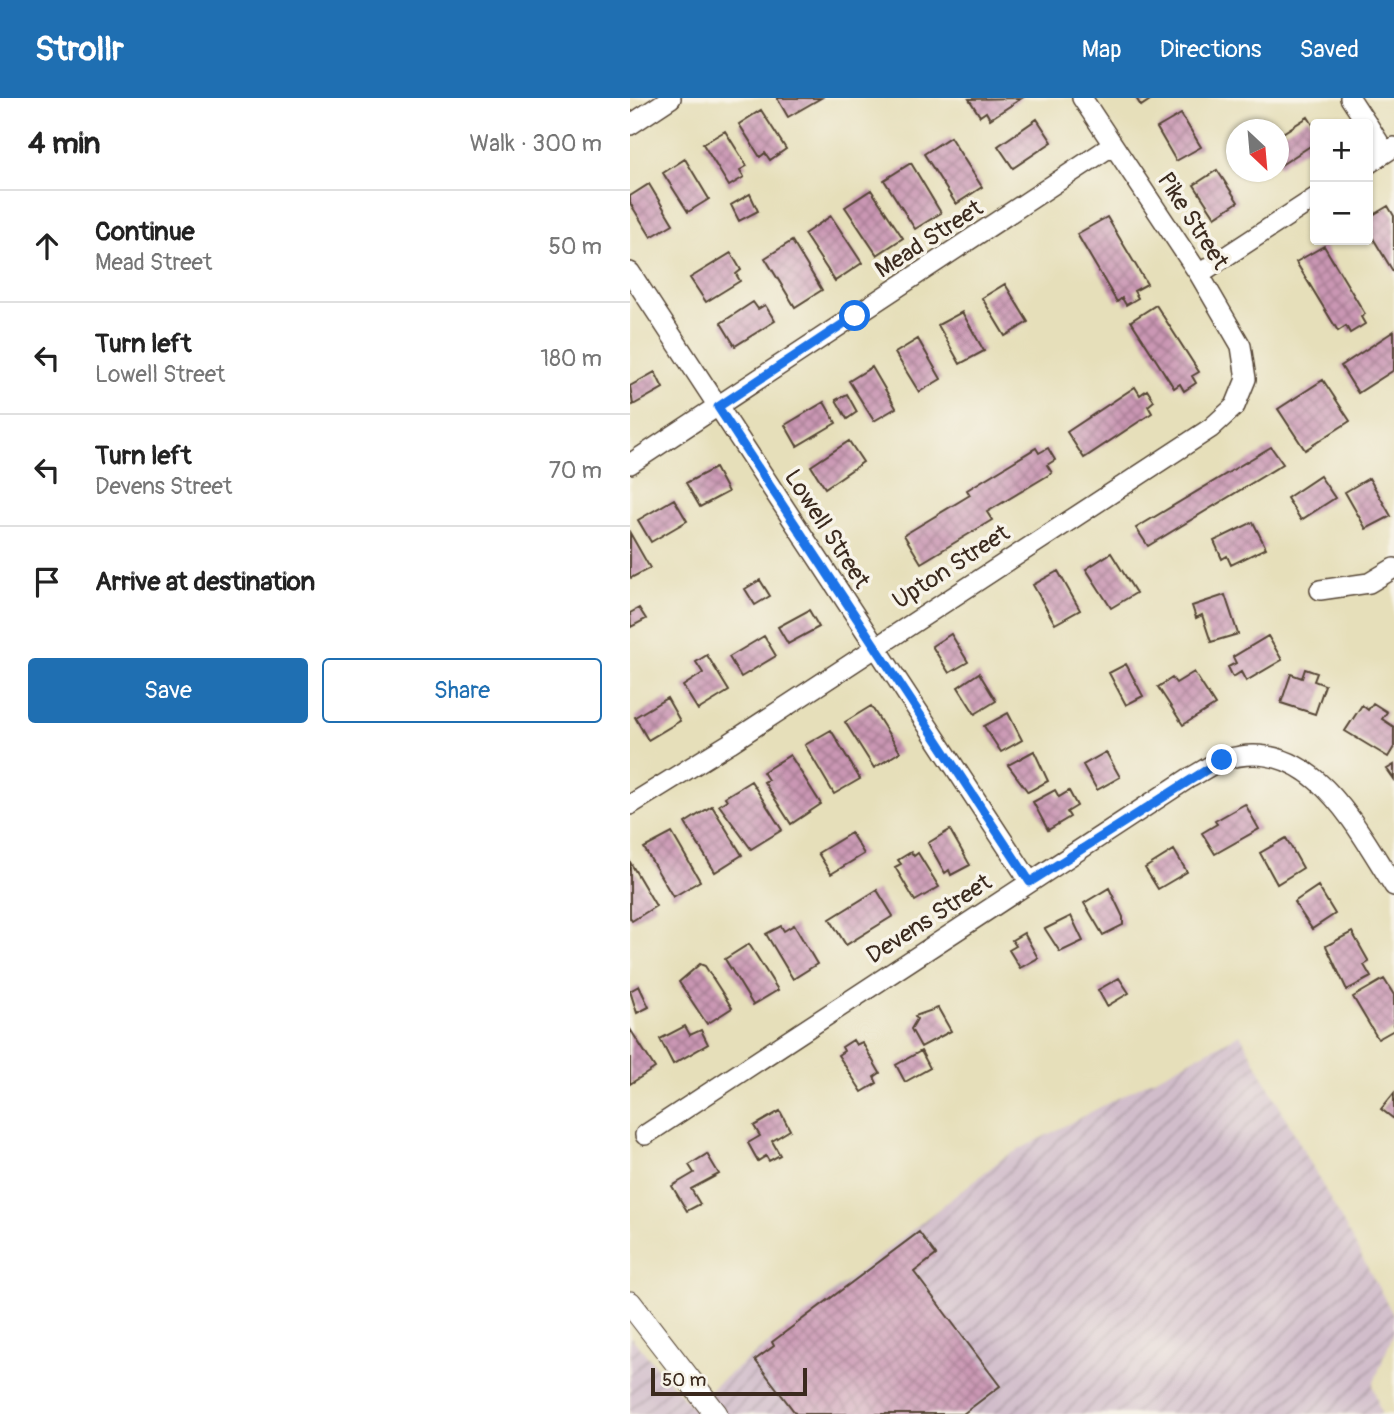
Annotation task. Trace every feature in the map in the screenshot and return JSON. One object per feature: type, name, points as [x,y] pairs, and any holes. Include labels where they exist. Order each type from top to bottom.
[{"type":"street","points":[[630,125],[671,98]]},
{"type":"street","name":"Pike Street","points":[[1082,98],[1199,274],[1241,346],[1246,379]]},
{"type":"street","points":[[1350,98],[1364,119]]},
{"type":"street","points":[[1373,131],[1390,150],[1373,161]]},
{"type":"street","name":"Mead Street","points":[[630,464],[1113,145]]},
{"type":"street","points":[[1199,274],[1310,201]]},
{"type":"street","name":"Lowell Street","points":[[630,272],[1030,882]]},
{"type":"street","name":"Upton Street","points":[[630,805],[730,744],[875,646],[1210,428],[1235,406],[1246,379]]},
{"type":"street","points":[[1320,590],[1369,583],[1394,568]]},
{"type":"street","name":"Devens Street","points":[[645,1135],[1189,778],[1222,760],[1257,755],[1287,760],[1314,776],[1340,803],[1394,886]]},
{"type":"street","points":[[630,1303],[716,1414]]},
{"type":"shaded area","points":[[1240,1034],[1394,1316],[1394,1332],[1373,1385],[1381,1414],[630,1414],[630,1336],[690,1405],[1003,1158]]},
{"type":"building","points":[[777,98],[821,98],[788,117]]},
{"type":"building","points":[[1022,98],[990,119],[986,112],[980,116],[969,99]]},
{"type":"building","points":[[1136,98],[1153,98],[1141,106]]},
{"type":"building","points":[[761,110],[786,149],[770,160],[765,153],[760,157],[739,124]]},
{"type":"building","points":[[1181,114],[1201,147],[1176,161],[1157,128]]},
{"type":"building","points":[[1308,117],[1310,120],[1310,146],[1289,160],[1289,129]]},
{"type":"building","points":[[1037,119],[1052,142],[1013,168],[998,146]]},
{"type":"building","points":[[725,131],[747,166],[740,170],[744,177],[729,186],[703,144]]},
{"type":"building","points":[[950,137],[982,187],[956,204],[924,154]]},
{"type":"building","points":[[685,159],[709,199],[688,212],[663,173]]},
{"type":"building","points":[[911,163],[941,213],[915,229],[884,180]]},
{"type":"building","points":[[1217,170],[1238,202],[1215,217],[1194,185]]},
{"type":"building","points":[[649,184],[673,224],[651,237],[630,203],[630,196]]},
{"type":"building","points":[[871,190],[903,238],[877,255],[845,207]]},
{"type":"building","points":[[750,194],[758,211],[739,221],[731,205]]},
{"type":"building","points":[[1388,206],[1394,216],[1394,273],[1373,238],[1373,215]]},
{"type":"building","points":[[831,216],[862,263],[835,281],[804,234]]},
{"type":"building","points":[[1107,217],[1147,284],[1134,291],[1138,298],[1126,305],[1122,298],[1117,302],[1077,234]]},
{"type":"building","points":[[792,241],[822,290],[795,307],[765,258]]},
{"type":"building","points":[[1324,246],[1365,314],[1361,317],[1365,324],[1350,333],[1346,326],[1338,331],[1296,262]]},
{"type":"building","points":[[731,253],[741,270],[736,274],[740,281],[706,302],[690,278]]},
{"type":"building","points":[[1005,284],[1028,322],[1005,336],[982,298]]},
{"type":"building","points":[[753,302],[758,309],[765,305],[775,321],[735,346],[721,323]]},
{"type":"building","points":[[1156,305],[1199,372],[1192,376],[1196,383],[1184,391],[1180,384],[1174,388],[1131,321]]},
{"type":"building","points":[[962,312],[984,351],[960,364],[938,325]]},
{"type":"building","points":[[1394,331],[1394,370],[1358,393],[1341,366]]},
{"type":"building","points":[[918,339],[941,379],[919,392],[895,353]]},
{"type":"building","points":[[872,367],[896,408],[874,421],[849,381]]},
{"type":"building","points":[[655,372],[663,388],[633,405],[630,386]]},
{"type":"building","points":[[1323,380],[1350,421],[1305,450],[1278,409]]},
{"type":"building","points":[[1135,387],[1140,395],[1147,390],[1154,401],[1148,406],[1152,413],[1084,458],[1067,432]]},
{"type":"building","points":[[847,394],[857,412],[847,419],[836,400]]},
{"type":"building","points":[[824,402],[836,423],[797,446],[785,425]]},
{"type":"building","points":[[849,441],[863,462],[825,488],[811,466]]},
{"type":"building","points":[[1271,447],[1283,464],[1148,546],[1136,528]]},
{"type":"building","points":[[1036,448],[1039,453],[1048,448],[1055,460],[1047,465],[1052,473],[987,512],[992,520],[921,563],[904,535],[970,495],[967,490]]},
{"type":"building","points":[[715,468],[728,492],[700,507],[686,483]]},
{"type":"building","points":[[1320,476],[1335,498],[1301,520],[1287,498]]},
{"type":"building","points":[[1369,478],[1391,516],[1366,529],[1345,492]]},
{"type":"building","points":[[674,499],[687,521],[651,542],[638,520]]},
{"type":"building","points":[[1253,522],[1266,548],[1231,565],[1227,556],[1222,559],[1214,541]]},
{"type":"building","points":[[630,533],[650,568],[631,578],[630,576]]},
{"type":"building","points":[[1111,553],[1136,593],[1111,608],[1086,569]]},
{"type":"building","points":[[1058,571],[1080,610],[1055,624],[1033,585]]},
{"type":"building","points":[[760,580],[770,596],[755,605],[745,589]]},
{"type":"building","points":[[1225,595],[1238,634],[1211,642],[1202,615],[1196,618],[1192,606]]},
{"type":"building","points":[[639,608],[646,619],[631,627],[630,613]]},
{"type":"building","points":[[809,610],[819,627],[788,644],[778,627]]},
{"type":"building","points":[[951,634],[968,662],[949,673],[932,646]]},
{"type":"building","points":[[764,636],[776,656],[741,677],[729,657]]},
{"type":"building","points":[[1268,636],[1282,660],[1246,681],[1241,672],[1233,677],[1228,667],[1236,663],[1233,657]]},
{"type":"building","points":[[707,655],[729,691],[698,710],[683,686],[703,673],[696,662]]},
{"type":"building","points":[[1126,664],[1143,696],[1126,705],[1109,673]]},
{"type":"building","points":[[1305,669],[1317,673],[1314,681],[1325,685],[1315,714],[1281,703],[1291,674],[1302,678]]},
{"type":"building","points":[[1194,672],[1215,705],[1183,725],[1158,687],[1172,678],[1176,683]]},
{"type":"building","points":[[979,673],[996,701],[975,714],[958,687]]},
{"type":"building","points":[[667,698],[680,721],[648,740],[635,717]]},
{"type":"building","points":[[1373,703],[1387,712],[1382,719],[1394,727],[1394,747],[1388,757],[1345,731],[1362,705],[1368,710]]},
{"type":"building","points":[[871,706],[900,752],[874,768],[845,722]]},
{"type":"building","points":[[1008,713],[1022,740],[1001,752],[984,726]]},
{"type":"building","points":[[831,730],[860,779],[834,794],[805,745]]},
{"type":"building","points":[[1034,751],[1048,781],[1028,792],[1008,765]]},
{"type":"building","points":[[1106,752],[1120,777],[1097,790],[1083,765]]},
{"type":"building","points":[[790,755],[821,804],[791,824],[764,782],[768,780],[763,772]]},
{"type":"building","points":[[1394,765],[1394,779],[1387,769]]},
{"type":"building","points":[[751,781],[782,830],[751,849],[719,805],[727,800],[725,797]]},
{"type":"building","points":[[1055,790],[1059,797],[1069,791],[1077,806],[1067,812],[1070,817],[1048,830],[1033,802]]},
{"type":"building","points":[[1245,804],[1259,829],[1215,854],[1202,833],[1217,824],[1215,821]]},
{"type":"building","points":[[712,806],[742,855],[715,872],[685,823]]},
{"type":"building","points":[[950,830],[970,865],[951,875],[949,870],[945,873],[928,843]]},
{"type":"building","points":[[672,833],[700,881],[673,897],[644,848]]},
{"type":"building","points":[[851,833],[864,854],[831,874],[818,853]]},
{"type":"building","points":[[1286,838],[1303,868],[1277,884],[1260,853]]},
{"type":"building","points":[[1174,850],[1187,872],[1158,889],[1145,868]]},
{"type":"building","points":[[911,852],[914,856],[918,853],[939,887],[915,901],[895,867],[901,864],[898,860]]},
{"type":"building","points":[[630,862],[656,906],[632,921],[630,918]]},
{"type":"building","points":[[1318,886],[1335,914],[1312,929],[1294,902]]},
{"type":"building","points":[[1109,888],[1123,917],[1123,925],[1103,935],[1084,903]]},
{"type":"building","points":[[877,890],[893,916],[846,945],[830,919]]},
{"type":"building","points":[[1071,916],[1083,941],[1060,952],[1045,929]]},
{"type":"building","points":[[794,925],[817,964],[793,979],[766,934],[781,926],[784,931]]},
{"type":"building","points":[[1352,932],[1369,962],[1364,965],[1371,977],[1347,990],[1326,946]]},
{"type":"building","points":[[1024,933],[1038,958],[1020,968],[1009,950],[1016,946],[1012,940]]},
{"type":"building","points":[[749,944],[778,990],[753,1005],[725,959]]},
{"type":"building","points":[[700,964],[705,966],[732,1008],[707,1024],[679,982]]},
{"type":"building","points":[[1119,978],[1129,993],[1107,1006],[1098,990]]},
{"type":"building","points":[[1384,979],[1394,995],[1394,1030],[1378,1039],[1353,997]]},
{"type":"building","points":[[639,986],[649,1007],[637,1013],[630,991]]},
{"type":"building","points":[[938,1008],[951,1031],[921,1047],[911,1029],[917,1019],[915,1016]]},
{"type":"building","points":[[685,1026],[690,1035],[701,1030],[708,1044],[673,1064],[660,1039]]},
{"type":"building","points":[[630,1029],[655,1068],[630,1084]]},
{"type":"building","points":[[853,1040],[856,1045],[862,1042],[880,1073],[874,1077],[877,1083],[862,1092],[838,1055],[844,1051],[842,1047]]},
{"type":"building","points":[[921,1051],[930,1068],[905,1082],[896,1065]]},
{"type":"building","points":[[1394,1093],[1394,1119],[1381,1109]]},
{"type":"building","points":[[780,1111],[790,1130],[772,1141],[780,1155],[769,1161],[766,1156],[758,1161],[748,1143],[760,1136],[754,1126]]},
{"type":"building","points":[[707,1154],[719,1174],[691,1189],[700,1204],[687,1211],[672,1186],[694,1173],[689,1165]]},
{"type":"building","points":[[919,1232],[936,1255],[914,1272],[1000,1386],[963,1414],[796,1414],[755,1360],[774,1346],[772,1342]]},
{"type":"route","points":[[855,316],[718,407],[1030,882],[1189,778],[1222,760]]}]
